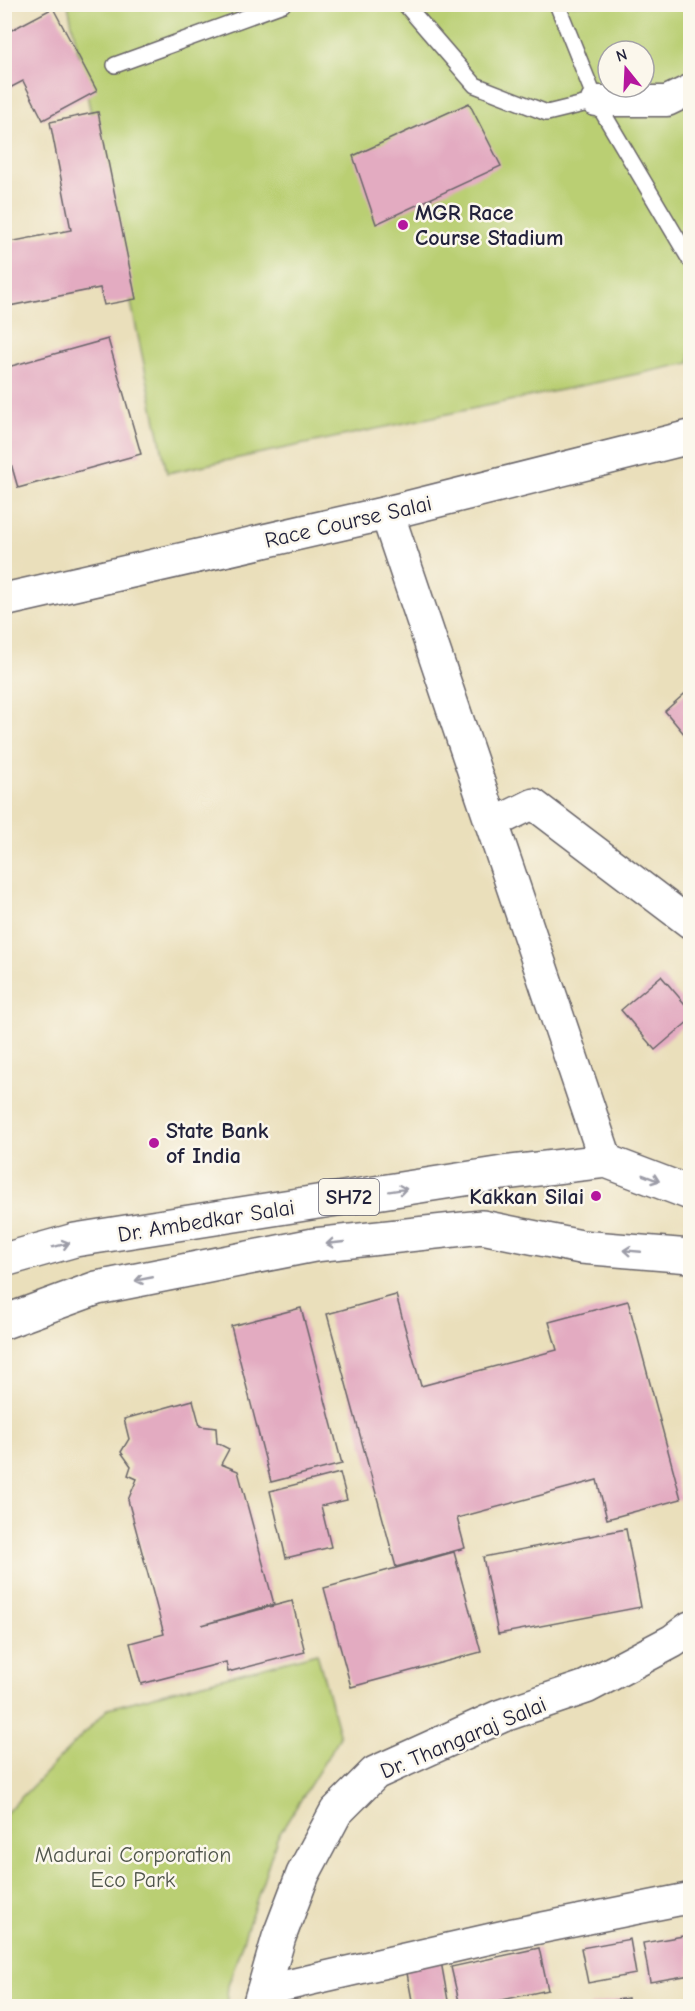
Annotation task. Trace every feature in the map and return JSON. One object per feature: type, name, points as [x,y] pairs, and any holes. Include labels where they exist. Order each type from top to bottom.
[{"type":"street","points":[[596,101],[667,101],[690,90]]},
{"type":"street","name":"Race Course Salai","points":[[4,600],[387,513],[690,437]]},
{"type":"street","points":[[387,513],[606,1161]]},
{"type":"street","points":[[492,824],[533,804],[690,923]]},
{"type":"street","name":"Dr. Ambedkar Salai","points":[[4,1260],[75,1240],[503,1173],[606,1161],[690,1193]]},
{"type":"street","name":"Dr. Ambedkar Salai","points":[[4,1322],[97,1288],[314,1245],[482,1227],[581,1246],[690,1256]]},
{"type":"street","name":"Dr. Thangaraj Salai","points":[[261,1999],[303,1874],[336,1812],[375,1773],[501,1716],[586,1687],[673,1641],[690,1628]]},
{"type":"street","points":[[261,1999],[511,1934],[690,1898]]},
{"type":"lane","points":[[115,65],[283,4]]},
{"type":"lane","points":[[405,4],[475,85],[547,113],[596,101]]},
{"type":"lane","points":[[557,4],[596,101],[690,260]]},
{"type":"green space","name":"MGR Race Course Stadium","points":[[68,5],[690,5],[690,363],[167,473]]},
{"type":"green space","name":"Madurai Corporation Eco Park","points":[[317,1653],[340,1737],[277,1838],[228,1986],[226,2006],[5,2006],[5,1814],[109,1708]]},
{"type":"building","points":[[53,8],[97,91],[43,120],[23,81],[4,91],[4,34]]},
{"type":"building","points":[[469,103],[501,166],[376,224],[353,156]]},
{"type":"building","points":[[98,112],[136,299],[104,305],[100,288],[4,307],[4,243],[71,230],[50,122]]},
{"type":"building","points":[[108,339],[141,454],[18,488],[4,439],[4,368]]},
{"type":"building","points":[[690,689],[690,741],[665,711]]},
{"type":"building","points":[[661,976],[690,1010],[690,1020],[655,1050],[621,1010]]},
{"type":"building","points":[[396,1295],[421,1386],[557,1350],[549,1322],[628,1301],[681,1499],[607,1519],[597,1480],[457,1518],[465,1548],[396,1567],[327,1314]]},
{"type":"building","points":[[301,1308],[342,1464],[271,1482],[231,1326]]},
{"type":"building","points":[[193,1400],[200,1426],[216,1428],[217,1443],[229,1449],[221,1464],[238,1471],[274,1604],[202,1625],[292,1601],[305,1652],[228,1672],[226,1662],[141,1684],[130,1643],[164,1634],[128,1500],[137,1479],[128,1475],[131,1466],[121,1452],[129,1439],[124,1419]]},
{"type":"building","points":[[340,1473],[347,1500],[321,1506],[331,1547],[286,1558],[270,1491]]},
{"type":"building","points":[[626,1529],[641,1607],[498,1634],[483,1557]]},
{"type":"building","points":[[454,1552],[481,1652],[351,1687],[324,1588]]},
{"type":"building","points":[[689,1935],[690,1975],[650,1982],[643,1943]]},
{"type":"building","points":[[630,1939],[636,1974],[588,1983],[581,1948]]},
{"type":"building","points":[[539,1948],[548,1990],[475,2006],[460,2006],[451,1967]]},
{"type":"building","points":[[440,1956],[449,2006],[413,2006],[405,1962]]},
{"type":"building","points":[[628,1998],[629,2006],[590,2006],[590,2005]]},
{"type":"place","name":"MGR Race Course Stadium","points":[[403,225]]},
{"type":"place","name":"State Bank of India","points":[[154,1143]]},
{"type":"place","name":"Kakkan Silai","points":[[596,1196]]}]
